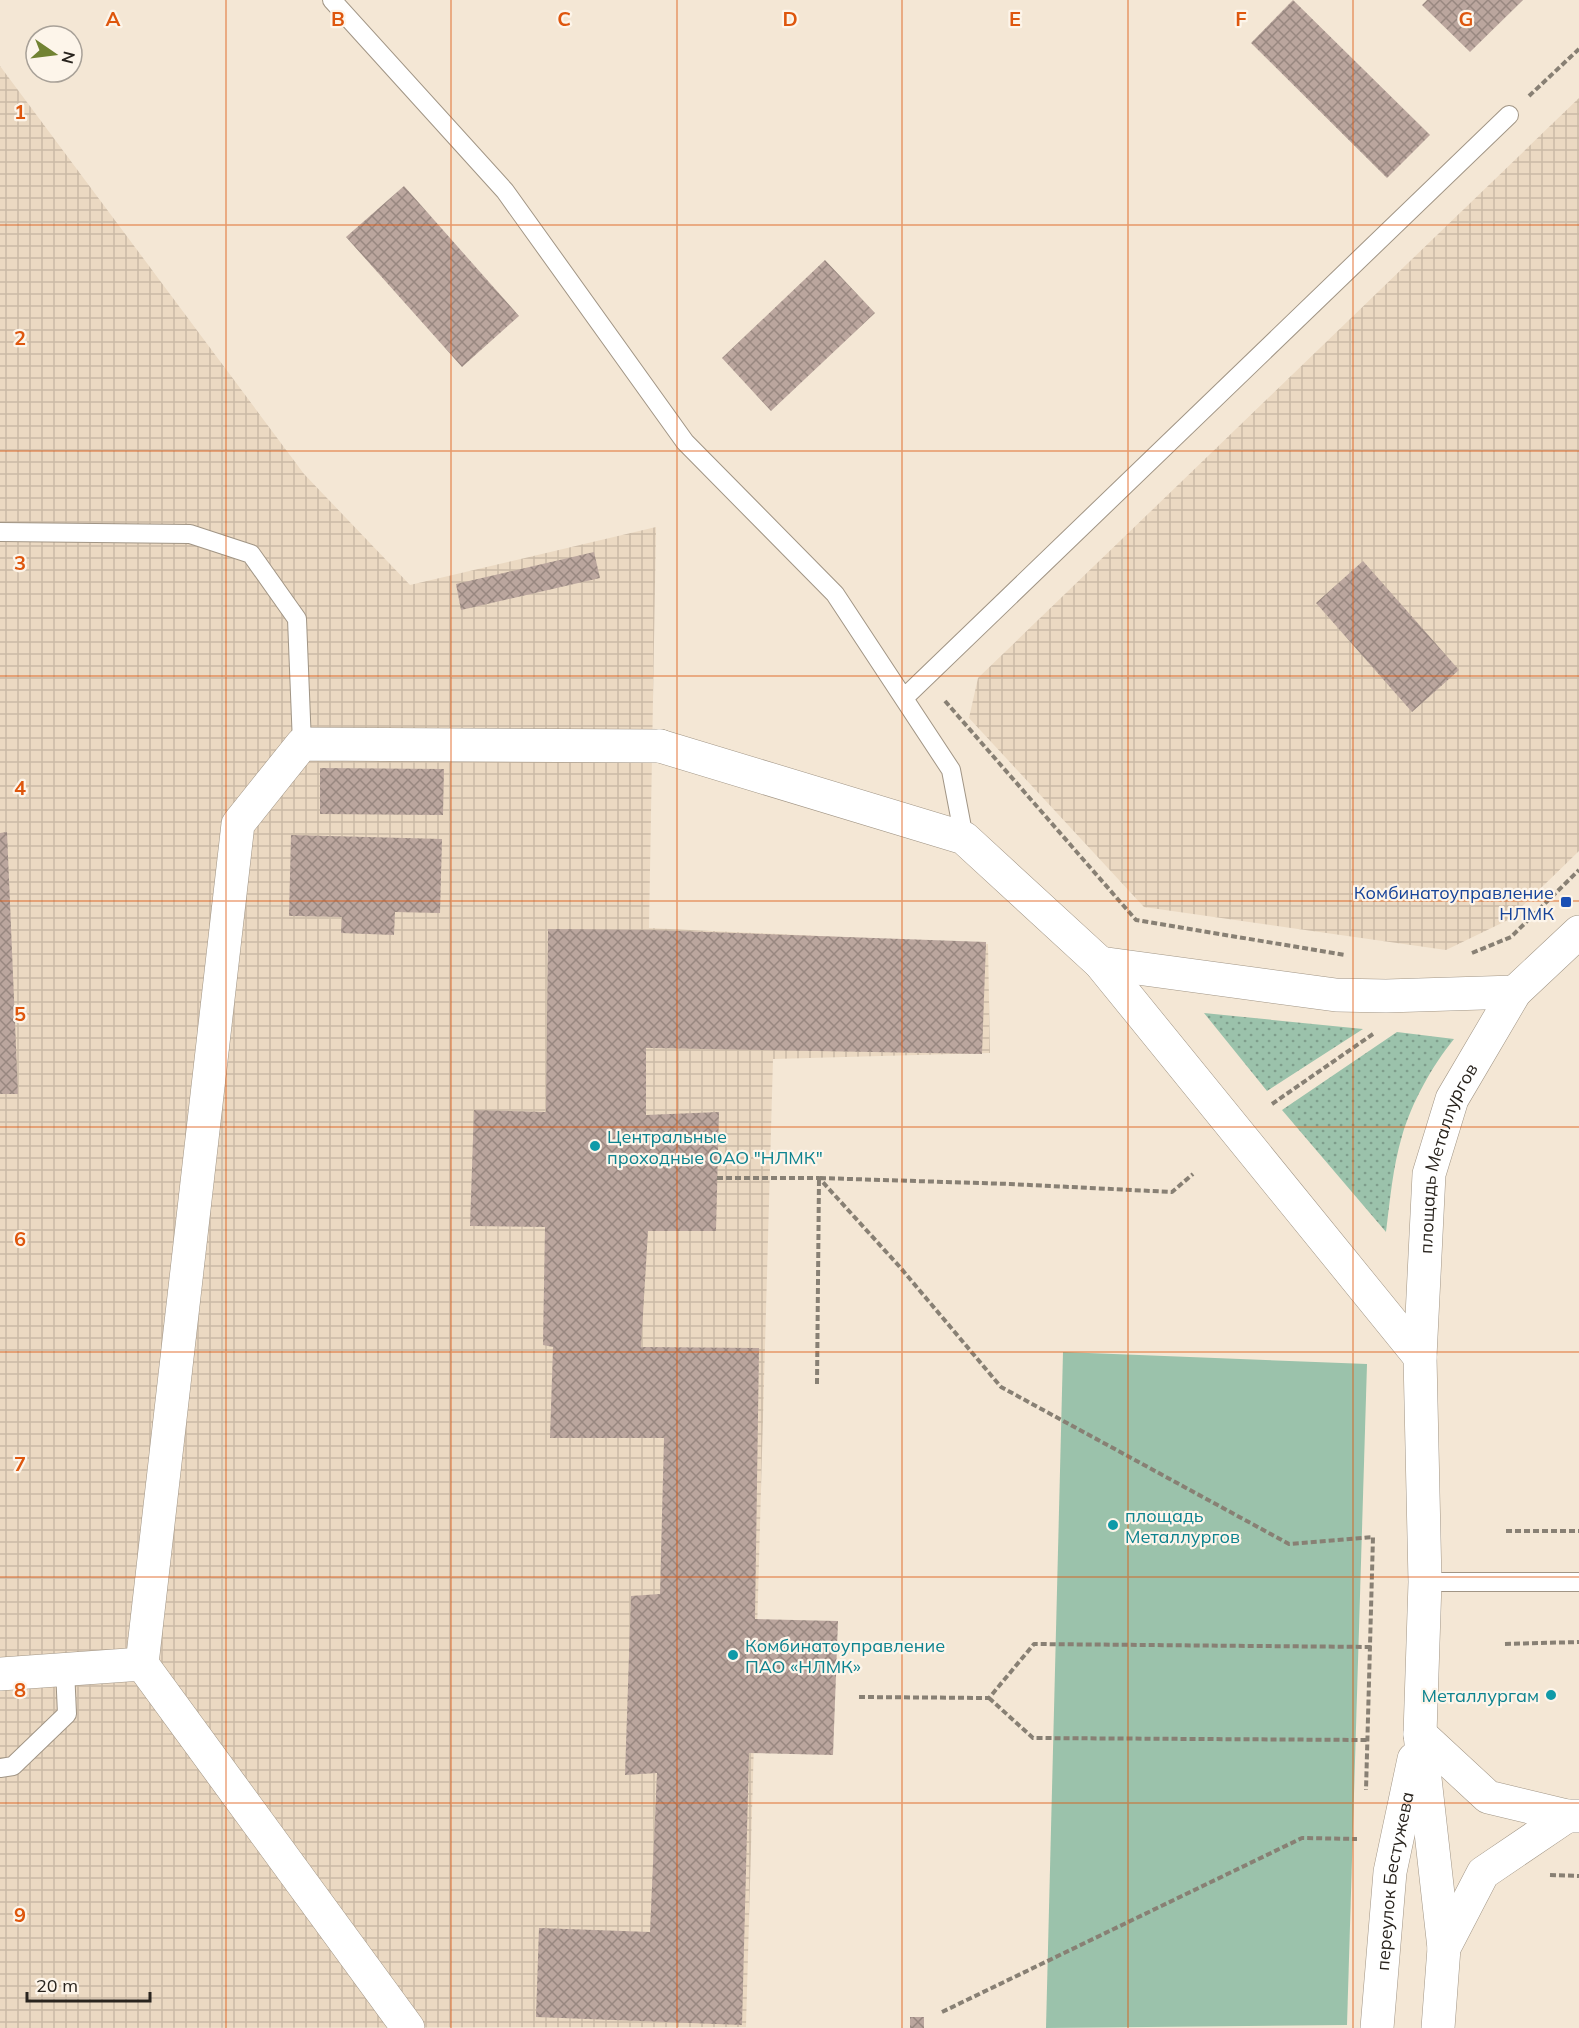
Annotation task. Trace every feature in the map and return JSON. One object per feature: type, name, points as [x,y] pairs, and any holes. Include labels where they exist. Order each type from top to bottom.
[{"type":"street","points":[[408,2028],[142,1664],[238,824],[302,744],[660,746],[964,838],[1100,963],[1420,1357]]},
{"type":"street","name":"площадь Металлургов","points":[[1420,1734],[1425,1582],[1420,1357],[1429,1174],[1452,1099],[1515,992],[1579,932]]},
{"type":"street","points":[[1100,963],[1336,995],[1386,996],[1515,992]]},
{"type":"street","points":[[0,1674],[142,1664]]},
{"type":"street","points":[[1420,1734],[1488,1797],[1573,1816]]},
{"type":"street","points":[[1420,1734],[1444,1948],[1438,2028]]},
{"type":"street","name":"переулок Бестужева","points":[[1375,2023],[1390,1872],[1420,1734]]},
{"type":"street","points":[[1444,1948],[1483,1873],[1573,1816]]},
{"type":"lane","points":[[332,0],[505,191],[685,442],[835,594],[951,770],[964,838]]},
{"type":"lane","points":[[904,698],[1509,115]]},
{"type":"lane","points":[[0,532],[190,534],[251,554],[297,619],[302,744]]},
{"type":"lane","points":[[1425,1582],[1579,1582]]},
{"type":"lane","points":[[0,1768],[13,1766],[67,1714],[65,1669]]},
{"type":"path","points":[[1509,115],[1579,49]]},
{"type":"path","points":[[925,677],[1136,920],[1356,957]]},
{"type":"path","points":[[1463,958],[1511,937],[1579,870]]},
{"type":"path","points":[[1272,1104],[1379,1029]]},
{"type":"path","points":[[717,1178],[819,1178],[1172,1192],[1193,1174]]},
{"type":"path","points":[[817,1384],[819,1178]]},
{"type":"path","points":[[819,1178],[899,1266],[1001,1387],[1289,1544],[1373,1537],[1368,1740],[1033,1738],[989,1698],[859,1697]]},
{"type":"path","points":[[1506,1531],[1579,1530]]},
{"type":"path","points":[[1505,1644],[1579,1641]]},
{"type":"path","points":[[989,1698],[1034,1644],[1371,1647]]},
{"type":"path","points":[[942,2012],[1302,1838],[1364,1839]]},
{"type":"shaded area","points":[[0,66],[304,474],[410,585],[656,527],[649,928],[988,944],[990,1053],[773,1059],[746,2027],[0,2028]]},
{"type":"shaded area","points":[[1579,98],[1579,851],[1508,920],[1446,950],[1144,907],[969,718],[978,678]]},
{"type":"green space","points":[[1204,1013],[1363,1029],[1267,1091]]},
{"type":"green space","points":[[1397,1032],[1454,1039],[1424,1085],[1406,1123],[1394,1171],[1386,1232],[1282,1110]]},
{"type":"green space","points":[[1063,1352],[1367,1364],[1347,2025],[1046,2028]]},
{"type":"building","points":[[1293,0],[1430,135],[1387,178],[1251,43]]},
{"type":"building","points":[[1427,0],[1523,0],[1470,52],[1422,5]]},
{"type":"building","points":[[404,186],[519,316],[462,367],[346,237]]},
{"type":"building","points":[[825,260],[875,313],[771,411],[722,358]]},
{"type":"building","points":[[594,552],[600,578],[461,610],[456,584]]},
{"type":"building","points":[[1363,561],[1459,670],[1412,712],[1316,603]]},
{"type":"building","points":[[320,768],[444,769],[443,815],[320,814]]},
{"type":"building","points":[[7,832],[18,1094],[0,1094],[0,833]]},
{"type":"building","points":[[291,835],[442,839],[440,913],[395,912],[394,935],[341,933],[342,917],[289,916]]},
{"type":"building","points":[[548,929],[652,930],[986,942],[982,1054],[646,1048],[646,1115],[719,1112],[716,1231],[648,1231],[641,1347],[759,1348],[755,1619],[838,1621],[833,1755],[749,1753],[742,2025],[536,2017],[539,1928],[650,1932],[657,1773],[625,1775],[631,1596],[660,1594],[664,1438],[550,1438],[553,1347],[543,1345],[545,1227],[470,1226],[474,1110],[546,1112]]},
{"type":"building","points":[[910,2017],[924,2017],[924,2028],[910,2028]]},
{"type":"place","name":"Комбинатоуправление НЛМК","points":[[1566,902]]},
{"type":"place","name":"Центральные проходные ОАО \"НЛМК\"","points":[[595,1146]]},
{"type":"place","name":"площадь Металлургов","points":[[1113,1525]]},
{"type":"place","name":"Комбинатоуправление ПАО «НЛМК»","points":[[733,1655]]},
{"type":"place","name":"Металлургам","points":[[1551,1695]]}]
